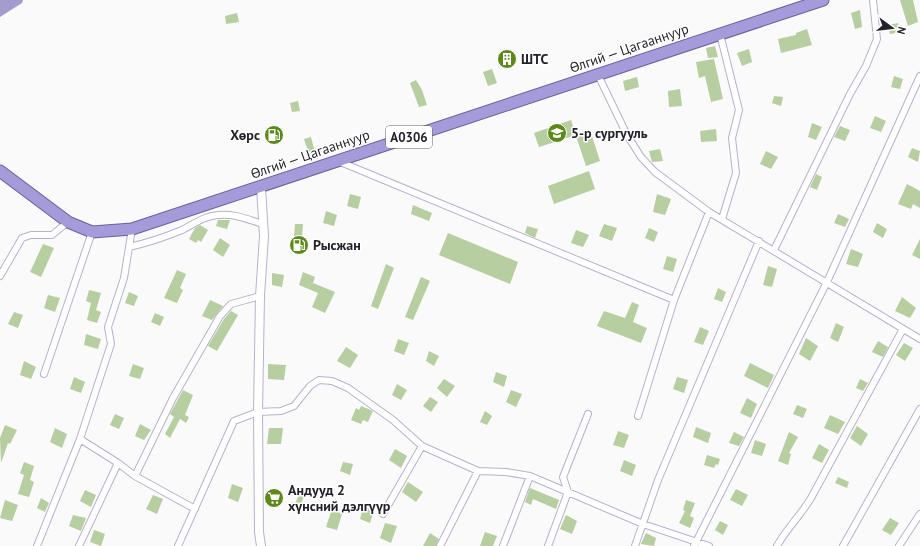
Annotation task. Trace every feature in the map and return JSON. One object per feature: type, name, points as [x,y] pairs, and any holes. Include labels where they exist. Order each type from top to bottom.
[{"type":"highway","name":"Өлгий — Цагааннуур","points":[[2,173],[68,222],[92,232],[132,229],[823,0]]},
{"type":"street","points":[[774,250],[846,102],[866,66],[876,39],[873,0]]},
{"type":"street","points":[[720,34],[739,110],[732,138],[736,173],[722,219]]},
{"type":"street","points":[[598,75],[626,135],[641,157],[655,172],[709,212],[903,329],[919,337]]},
{"type":"street","points":[[695,544],[827,282],[920,76]]},
{"type":"street","points":[[337,161],[674,300]]},
{"type":"street","points":[[260,544],[258,412],[263,224],[261,187]]},
{"type":"street","points":[[638,416],[674,300],[709,212]]},
{"type":"street","points":[[129,247],[163,238],[199,220],[211,216],[234,216],[263,224]]},
{"type":"street","points":[[0,276],[22,238],[31,235],[52,235],[68,222]]},
{"type":"street","points":[[37,546],[80,439],[111,344],[108,327],[124,278],[132,229]]},
{"type":"street","points":[[44,374],[92,232]]},
{"type":"street","points":[[635,546],[658,480],[759,241]]},
{"type":"street","points":[[135,476],[173,398],[225,309],[231,304],[260,296]]},
{"type":"street","points":[[777,546],[786,530],[803,512],[903,329]]},
{"type":"street","points":[[178,546],[234,421],[258,412],[281,411],[294,406],[310,386],[319,380],[332,381],[348,388],[393,420],[422,446],[478,471],[506,472],[530,476],[643,524],[695,544],[709,546]]},
{"type":"street","points":[[843,546],[920,408]]},
{"type":"street","points":[[548,546],[568,492],[563,477],[588,414]]},
{"type":"street","points":[[80,439],[118,463],[135,476],[195,508]]},
{"type":"street","points":[[383,514],[422,446]]},
{"type":"street","points":[[78,546],[118,463]]},
{"type":"street","points":[[440,546],[478,471]]},
{"type":"street","points":[[503,546],[530,476]]},
{"type":"street","points":[[899,546],[920,514]]},
{"type":"shaded area","points":[[0,0],[23,0],[22,3],[0,17]]},
{"type":"building","points":[[900,0],[913,0],[918,22],[908,26]]},
{"type":"building","points":[[860,10],[862,27],[855,29],[851,13]]},
{"type":"building","points":[[237,13],[239,22],[226,24],[225,16]]},
{"type":"building","points":[[898,23],[900,32],[890,34],[888,25]]},
{"type":"building","points":[[807,29],[812,45],[781,53],[778,39],[796,35],[796,33]]},
{"type":"building","points":[[715,46],[718,57],[708,58],[706,48]]},
{"type":"building","points":[[749,49],[752,62],[742,66],[737,53]]},
{"type":"building","name":"ШТС","points":[[504,51],[515,61],[509,68],[498,58]]},
{"type":"building","points":[[714,59],[723,99],[711,102],[705,76],[699,78],[696,62]]},
{"type":"building","points":[[492,69],[497,83],[488,86],[483,72]]},
{"type":"building","points":[[894,76],[903,79],[900,89],[891,87]]},
{"type":"building","points":[[637,77],[639,87],[625,91],[623,81]]},
{"type":"building","points":[[416,80],[422,90],[427,105],[419,107],[410,83]]},
{"type":"building","points":[[680,89],[682,106],[669,107],[668,91]]},
{"type":"building","points":[[774,96],[783,97],[781,106],[772,103]]},
{"type":"building","points":[[298,101],[300,111],[292,112],[290,103]]},
{"type":"building","points":[[875,116],[886,121],[881,132],[870,128]]},
{"type":"building","points":[[571,120],[576,135],[539,147],[534,133]]},
{"type":"building","points":[[812,123],[822,127],[816,140],[808,137]]},
{"type":"building","points":[[840,126],[850,130],[845,141],[834,137]]},
{"type":"building","points":[[716,129],[717,141],[701,142],[700,131]]},
{"type":"building","points":[[590,130],[600,161],[586,166],[576,136]]},
{"type":"building","points":[[311,137],[315,152],[309,154],[304,139]]},
{"type":"building","points":[[912,148],[920,151],[918,162],[908,157]]},
{"type":"building","points":[[660,149],[663,161],[652,162],[649,151]]},
{"type":"building","points":[[766,151],[778,157],[771,169],[760,164]]},
{"type":"building","points":[[589,171],[595,189],[554,204],[548,186]]},
{"type":"building","points":[[816,174],[822,177],[817,190],[810,187]]},
{"type":"building","points":[[907,184],[920,191],[920,208],[913,204],[911,209],[898,204]]},
{"type":"building","points":[[350,194],[361,197],[358,209],[347,206]]},
{"type":"building","points":[[657,194],[671,199],[665,215],[653,212]]},
{"type":"building","points":[[413,205],[432,213],[429,221],[411,214]]},
{"type":"building","points":[[326,211],[337,215],[334,226],[323,223]]},
{"type":"building","points":[[838,214],[849,219],[845,227],[834,223]]},
{"type":"building","points":[[218,220],[230,220],[227,229],[216,226]]},
{"type":"building","points":[[877,223],[887,229],[883,238],[873,232]]},
{"type":"building","points":[[295,224],[303,224],[301,250],[293,250]]},
{"type":"building","points":[[604,224],[617,228],[612,241],[599,236]]},
{"type":"building","points":[[200,225],[208,230],[201,242],[198,240],[196,243],[189,239],[195,228]]},
{"type":"building","points":[[527,226],[538,229],[535,238],[525,233]]},
{"type":"building","points":[[649,228],[658,232],[654,242],[645,238]]},
{"type":"building","points":[[576,230],[589,235],[583,247],[571,243]]},
{"type":"building","points":[[448,233],[518,262],[510,284],[439,255]]},
{"type":"building","points":[[220,238],[230,245],[223,257],[213,250]]},
{"type":"building","points":[[920,239],[920,259],[912,255]]},
{"type":"building","points":[[43,244],[54,248],[41,277],[30,272]]},
{"type":"building","points":[[851,249],[863,254],[858,267],[846,264]]},
{"type":"building","points":[[667,256],[677,259],[673,272],[663,269]]},
{"type":"building","points":[[386,264],[394,268],[378,309],[371,306]]},
{"type":"building","points":[[768,266],[777,269],[772,287],[763,285]]},
{"type":"building","points":[[177,270],[186,274],[180,288],[183,290],[177,303],[164,298]]},
{"type":"building","points":[[303,272],[315,277],[313,283],[335,292],[325,313],[312,307],[318,293],[299,285]]},
{"type":"building","points":[[272,273],[284,275],[282,287],[272,285]]},
{"type":"building","points":[[421,277],[430,281],[413,320],[405,317]]},
{"type":"building","points":[[718,288],[726,292],[722,302],[714,299]]},
{"type":"building","points":[[89,290],[101,293],[96,310],[101,312],[97,323],[87,320],[91,303],[86,301]]},
{"type":"building","points":[[129,292],[138,296],[134,306],[125,303]]},
{"type":"building","points":[[48,295],[60,298],[55,312],[44,308]]},
{"type":"building","points":[[902,297],[916,308],[910,318],[895,311]]},
{"type":"building","points":[[210,300],[223,306],[212,320],[202,316]]},
{"type":"building","points":[[632,302],[639,305],[633,322],[647,328],[641,343],[597,326],[604,311],[625,318]]},
{"type":"building","points":[[231,311],[238,315],[217,351],[208,346],[224,319]]},
{"type":"building","points":[[14,312],[23,315],[18,328],[8,324]]},
{"type":"building","points":[[155,313],[164,317],[160,326],[151,322]]},
{"type":"building","points":[[836,323],[844,327],[838,342],[830,338]]},
{"type":"building","points":[[700,327],[709,331],[703,345],[694,342]]},
{"type":"building","points":[[86,334],[101,339],[98,349],[84,345]]},
{"type":"building","points":[[806,338],[818,346],[810,361],[799,354]]},
{"type":"building","points":[[398,339],[409,343],[404,355],[394,351]]},
{"type":"building","points":[[878,341],[888,347],[883,357],[872,352]]},
{"type":"building","points":[[904,343],[913,348],[905,361],[896,355]]},
{"type":"building","points":[[346,347],[358,355],[350,368],[337,361]]},
{"type":"building","points":[[429,351],[439,356],[434,366],[426,361]]},
{"type":"building","points":[[24,361],[36,367],[31,379],[20,375]]},
{"type":"building","points":[[750,363],[774,375],[768,388],[744,376]]},
{"type":"building","points":[[133,364],[144,368],[140,379],[129,376]]},
{"type":"building","points":[[268,364],[286,365],[284,380],[268,379]]},
{"type":"building","points":[[496,372],[507,376],[504,387],[493,382]]},
{"type":"building","points":[[74,377],[85,382],[81,393],[70,389]]},
{"type":"building","points":[[677,377],[688,380],[684,393],[673,389]]},
{"type":"building","points":[[444,379],[455,386],[447,397],[437,388]]},
{"type":"building","points":[[860,379],[868,383],[863,391],[856,388]]},
{"type":"building","points":[[397,384],[407,390],[401,400],[392,395]]},
{"type":"building","points":[[183,390],[193,395],[185,415],[189,417],[186,423],[180,419],[170,438],[165,434],[174,417],[170,414]]},
{"type":"building","points":[[511,390],[522,394],[516,407],[506,402]]},
{"type":"building","points":[[430,397],[438,402],[431,412],[423,406]]},
{"type":"building","points":[[747,398],[757,404],[751,418],[740,413]]},
{"type":"building","points":[[797,405],[807,409],[803,418],[793,414]]},
{"type":"building","points":[[361,406],[373,411],[368,422],[363,420],[361,424],[351,420],[356,408],[359,410]]},
{"type":"building","points":[[485,411],[492,416],[487,425],[480,422]]},
{"type":"building","points":[[115,414],[124,418],[119,429],[110,425]]},
{"type":"building","points":[[830,415],[845,422],[838,434],[824,428]]},
{"type":"building","points":[[140,424],[151,430],[144,440],[135,436]]},
{"type":"building","points":[[5,425],[17,430],[10,444],[8,443],[1,463],[0,438]]},
{"type":"building","points":[[857,426],[868,434],[861,446],[850,438]]},
{"type":"building","points":[[696,427],[711,433],[708,443],[693,437]]},
{"type":"building","points":[[55,428],[67,434],[62,448],[50,442]]},
{"type":"building","points":[[269,428],[283,428],[281,444],[267,444]]},
{"type":"building","points":[[618,431],[629,435],[624,448],[613,445]]},
{"type":"building","points":[[734,432],[744,437],[739,446],[729,443]]},
{"type":"building","points":[[789,432],[798,437],[789,453],[791,454],[788,465],[778,461]]},
{"type":"building","points":[[755,440],[766,444],[762,456],[751,453]]},
{"type":"building","points":[[819,444],[829,450],[822,463],[812,458]]},
{"type":"building","points":[[395,449],[407,456],[401,468],[389,460]]},
{"type":"building","points":[[707,455],[720,459],[718,465],[716,464],[714,468],[704,465]]},
{"type":"building","points":[[624,460],[636,465],[632,476],[620,471]]},
{"type":"building","points":[[24,462],[34,466],[30,480],[34,482],[29,497],[18,494],[24,475],[20,473]]},
{"type":"building","points":[[343,462],[353,464],[350,475],[340,471]]},
{"type":"building","points":[[838,477],[849,482],[847,488],[835,483]]},
{"type":"building","points":[[408,482],[423,492],[416,502],[402,492]]},
{"type":"building","points":[[232,484],[243,488],[238,502],[228,498]]},
{"type":"building","points":[[530,488],[559,500],[556,509],[533,499],[531,505],[525,502]]},
{"type":"building","points":[[736,489],[748,495],[742,506],[730,500]]},
{"type":"building","points":[[85,490],[96,495],[91,507],[80,501]]},
{"type":"building","points":[[302,490],[306,492],[297,513],[290,508],[292,502],[295,503]]},
{"type":"building","points":[[153,495],[163,499],[157,514],[146,509]]},
{"type":"building","points":[[41,498],[49,503],[45,512],[37,508]]},
{"type":"building","points":[[5,500],[18,505],[12,521],[0,518]]},
{"type":"building","points":[[686,500],[695,503],[690,516],[694,518],[690,528],[679,523],[685,511],[683,510]]},
{"type":"building","points":[[363,507],[374,511],[370,523],[360,519]]},
{"type":"building","points":[[332,509],[342,514],[337,530],[326,527]]},
{"type":"building","points":[[73,515],[86,518],[81,531],[69,526]]},
{"type":"building","points":[[566,515],[577,521],[572,534],[560,529]]},
{"type":"building","points":[[890,518],[899,523],[891,535],[882,530]]},
{"type":"building","points":[[720,521],[728,525],[723,535],[715,530]]},
{"type":"building","points":[[385,523],[397,526],[391,543],[380,538]]},
{"type":"building","points":[[94,530],[105,534],[101,546],[90,542]]},
{"type":"building","points":[[485,532],[497,536],[493,546],[480,546]]},
{"type":"building","points":[[430,533],[439,539],[436,546],[423,546]]},
{"type":"building","points":[[646,533],[656,538],[654,546],[641,544]]},
{"type":"place","name":"ШТС","points":[[507,59]]},
{"type":"place","name":"5-р сургууль","points":[[557,133]]},
{"type":"place","name":"Хөрс","points":[[274,135]]},
{"type":"place","name":"Рысжан","points":[[299,245]]},
{"type":"place","name":"Андууд 2 хүнсний дэлгүүр","points":[[274,498]]}]
